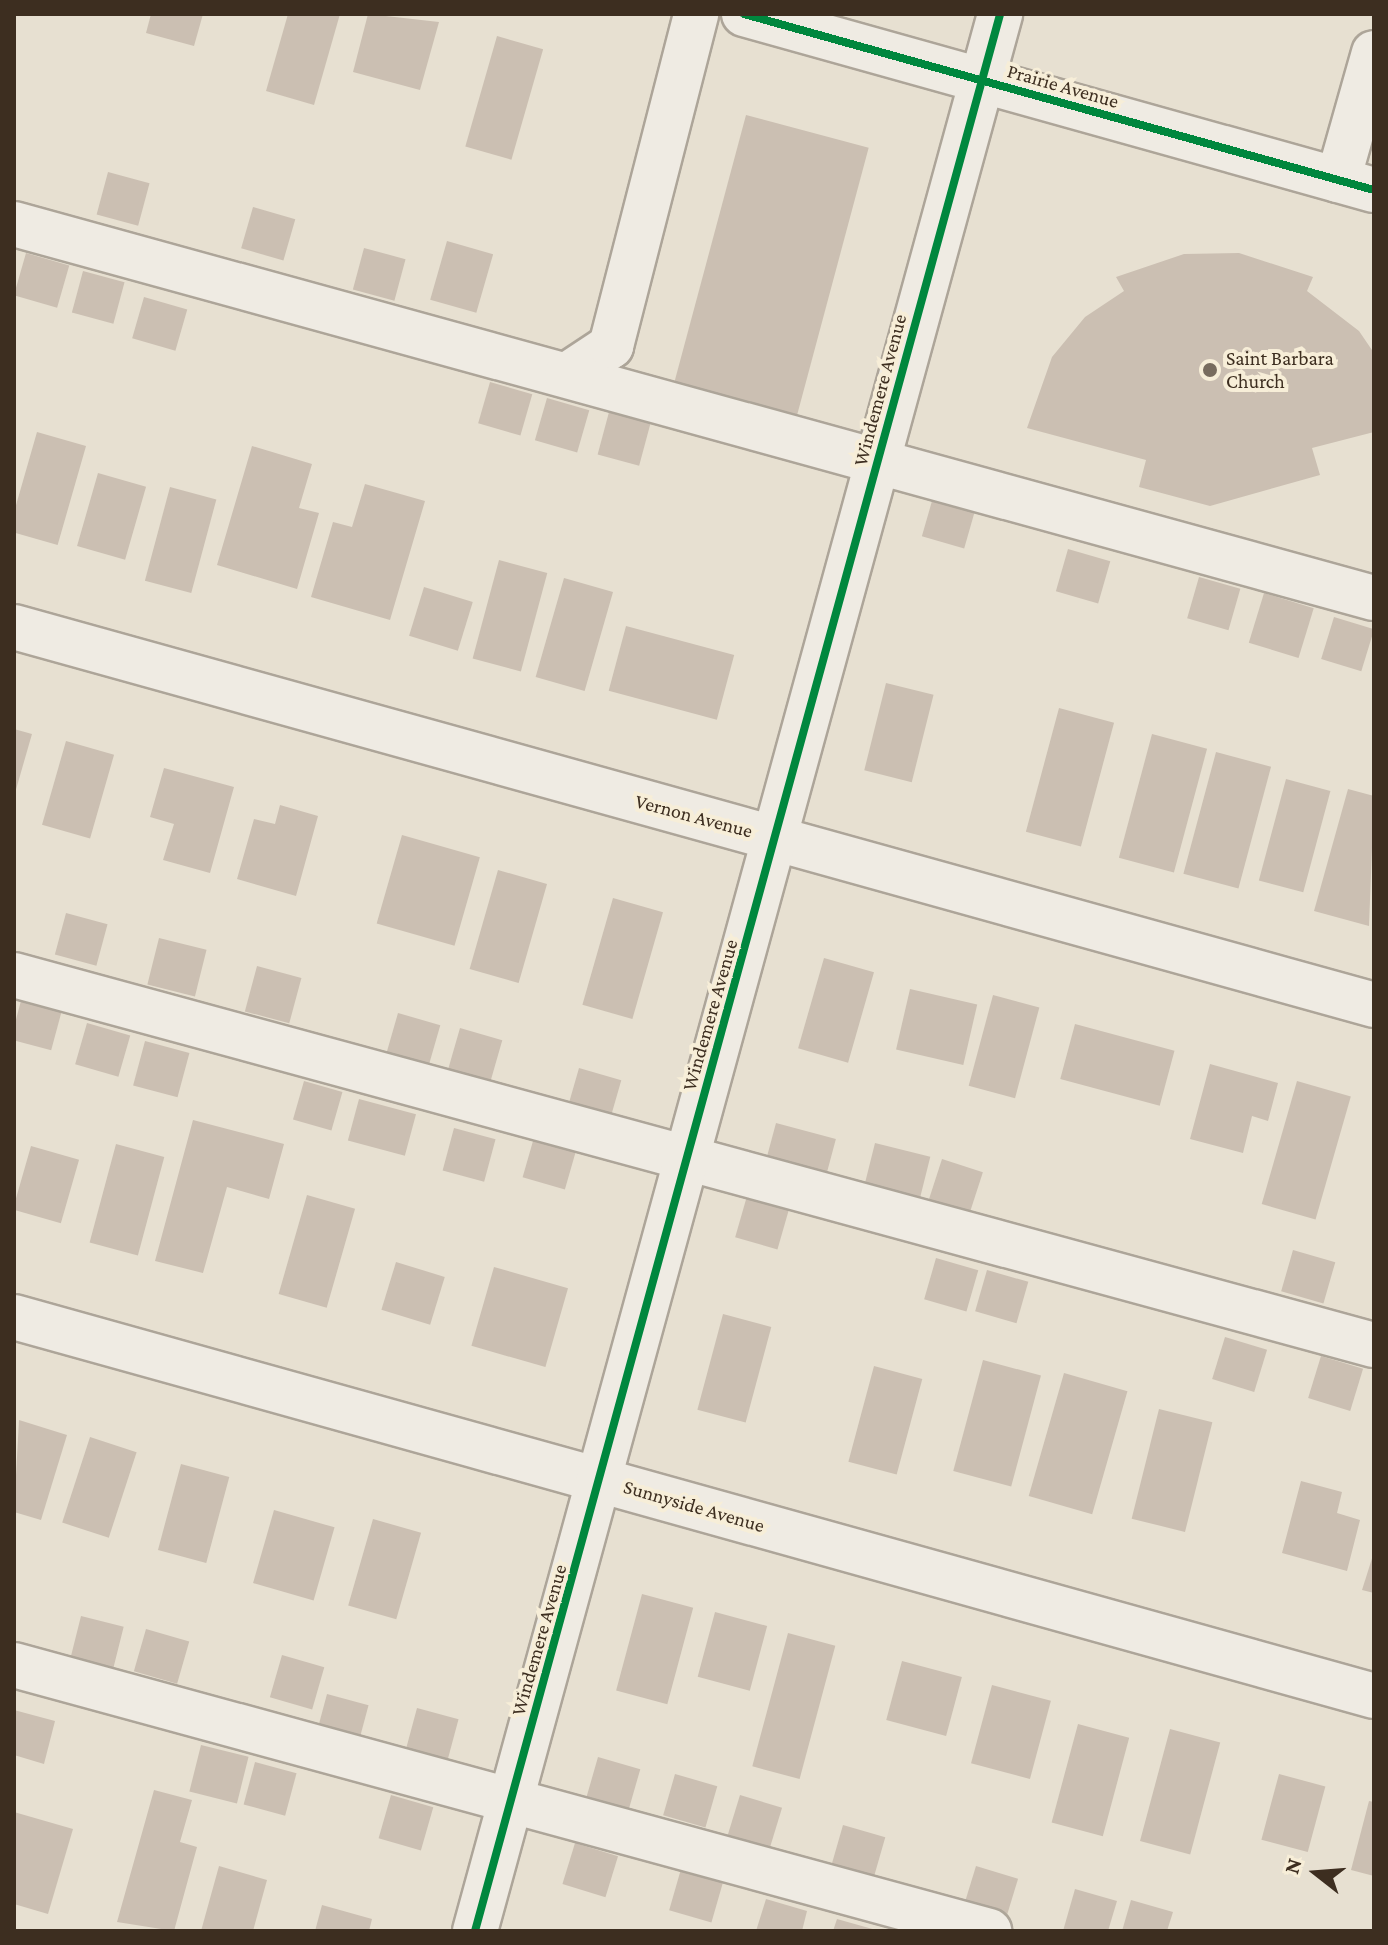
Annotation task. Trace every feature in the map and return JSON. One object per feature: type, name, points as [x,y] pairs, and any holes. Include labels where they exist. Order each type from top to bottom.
[{"type":"street","points":[[567,375],[611,346],[696,14]]},
{"type":"street","name":"Prairie Avenue","points":[[744,14],[1356,185]]},
{"type":"street","name":"Windemere Avenue","points":[[475,1931],[1000,14]]},
{"type":"street","points":[[1356,185],[1374,53]]},
{"type":"street","points":[[14,224],[1374,598]]},
{"type":"street","name":"Vernon Avenue","points":[[14,627],[1374,1005]]},
{"type":"street","points":[[14,975],[1374,1345]]},
{"type":"street","name":"Sunnyside Avenue","points":[[14,1317],[1374,1696]]},
{"type":"street","points":[[14,1665],[989,1931]]},
{"type":"building","points":[[151,14],[203,14],[194,46],[146,33]]},
{"type":"building","points":[[288,14],[340,14],[314,105],[266,91]]},
{"type":"building","points":[[368,14],[439,22],[420,90],[353,72]]},
{"type":"building","points":[[497,36],[543,49],[511,160],[465,147]]},
{"type":"building","points":[[746,115],[869,148],[797,414],[675,382]]},
{"type":"building","points":[[108,172],[150,183],[138,226],[97,215]]},
{"type":"building","points":[[253,207],[295,219],[283,260],[241,248]]},
{"type":"building","points":[[447,241],[493,254],[476,313],[430,300]]},
{"type":"building","points":[[364,248],[406,259],[394,301],[353,290]]},
{"type":"building","points":[[26,253],[69,265],[57,308],[14,295]]},
{"type":"building","name":"Saint Barbara Church","points":[[1239,253],[1313,277],[1307,291],[1359,331],[1374,353],[1374,432],[1312,448],[1320,475],[1210,506],[1139,487],[1146,460],[1027,428],[1052,357],[1085,317],[1124,291],[1116,277],[1184,254]]},
{"type":"building","points":[[83,271],[125,282],[113,324],[72,313]]},
{"type":"building","points":[[144,297],[187,309],[175,351],[132,338]]},
{"type":"building","points":[[490,382],[532,394],[520,435],[478,423]]},
{"type":"building","points":[[547,398],[589,410],[577,452],[535,440]]},
{"type":"building","points":[[609,412],[651,423],[639,466],[598,455]]},
{"type":"building","points":[[37,432],[86,446],[58,545],[14,533],[14,512]]},
{"type":"building","points":[[252,446],[312,464],[299,508],[319,513],[297,589],[217,565]]},
{"type":"building","points":[[98,473],[146,487],[125,560],[77,546]]},
{"type":"building","points":[[365,484],[425,501],[390,620],[311,597],[333,522],[352,527]]},
{"type":"building","points":[[170,487],[216,499],[191,593],[145,581]]},
{"type":"building","points":[[934,494],[976,506],[964,548],[922,536]]},
{"type":"building","points":[[1068,549],[1110,561],[1098,603],[1056,591]]},
{"type":"building","points":[[499,560],[547,573],[521,671],[473,659]]},
{"type":"building","points":[[1199,577],[1240,589],[1228,630],[1187,618]]},
{"type":"building","points":[[564,578],[613,592],[585,691],[536,677]]},
{"type":"building","points":[[424,587],[473,602],[458,651],[409,636]]},
{"type":"building","points":[[1264,593],[1314,608],[1299,658],[1249,643]]},
{"type":"building","points":[[1334,617],[1374,629],[1361,671],[1321,659]]},
{"type":"building","points":[[626,626],[734,655],[717,720],[609,691]]},
{"type":"building","points":[[886,683],[934,695],[912,782],[864,770]]},
{"type":"building","points":[[1059,708],[1114,723],[1081,846],[1026,832]]},
{"type":"building","points":[[14,729],[32,734],[15,793],[14,793]]},
{"type":"building","points":[[1152,734],[1207,749],[1174,872],[1119,858]]},
{"type":"building","points":[[66,741],[114,755],[90,838],[42,825]]},
{"type":"building","points":[[1216,752],[1271,767],[1238,888],[1183,874]]},
{"type":"building","points":[[164,768],[234,787],[210,873],[163,860],[174,824],[150,817]]},
{"type":"building","points":[[1286,779],[1330,791],[1303,892],[1259,880]]},
{"type":"building","points":[[1348,789],[1374,796],[1369,926],[1314,911]]},
{"type":"building","points":[[280,805],[318,816],[296,896],[237,879],[254,819],[275,824]]},
{"type":"building","points":[[402,835],[480,857],[455,946],[377,923]]},
{"type":"building","points":[[498,870],[547,884],[519,983],[470,969]]},
{"type":"building","points":[[613,898],[663,912],[632,1019],[582,1005]]},
{"type":"building","points":[[66,913],[108,924],[96,966],[55,955]]},
{"type":"building","points":[[159,938],[207,950],[195,996],[147,985]]},
{"type":"building","points":[[824,958],[874,972],[848,1063],[798,1048]]},
{"type":"building","points":[[257,966],[301,978],[289,1023],[245,1011]]},
{"type":"building","points":[[910,989],[977,1005],[963,1065],[896,1049]]},
{"type":"building","points":[[993,995],[1039,1007],[1015,1098],[969,1086]]},
{"type":"building","points":[[22,997],[63,1008],[51,1050],[14,1040],[14,1027]]},
{"type":"building","points":[[398,1013],[440,1025],[428,1066],[386,1054]]},
{"type":"building","points":[[87,1023],[130,1035],[118,1077],[75,1064]]},
{"type":"building","points":[[1075,1024],[1174,1051],[1160,1106],[1060,1079]]},
{"type":"building","points":[[460,1028],[502,1040],[490,1082],[448,1070]]},
{"type":"building","points":[[145,1041],[189,1053],[178,1097],[133,1085]]},
{"type":"building","points":[[1210,1064],[1278,1083],[1268,1121],[1252,1116],[1243,1153],[1190,1139]]},
{"type":"building","points":[[579,1068],[621,1080],[609,1121],[567,1109]]},
{"type":"building","points":[[304,1081],[342,1092],[331,1130],[293,1119]]},
{"type":"building","points":[[1297,1081],[1351,1096],[1316,1219],[1262,1204]]},
{"type":"building","points":[[359,1099],[416,1114],[405,1156],[348,1141]]},
{"type":"building","points":[[193,1120],[284,1144],[269,1199],[227,1187],[203,1273],[155,1261]]},
{"type":"building","points":[[776,1123],[836,1139],[825,1179],[765,1163]]},
{"type":"building","points":[[454,1128],[496,1139],[484,1182],[443,1171]]},
{"type":"building","points":[[535,1134],[577,1146],[565,1189],[523,1177]]},
{"type":"building","points":[[875,1143],[930,1157],[920,1198],[865,1184]]},
{"type":"building","points":[[116,1144],[164,1157],[138,1255],[90,1243]]},
{"type":"building","points":[[31,1146],[79,1160],[61,1223],[14,1210]]},
{"type":"building","points":[[942,1159],[983,1172],[970,1213],[929,1200]]},
{"type":"building","points":[[307,1195],[355,1209],[327,1308],[279,1294]]},
{"type":"building","points":[[747,1196],[789,1208],[777,1249],[735,1237]]},
{"type":"building","points":[[1293,1250],[1335,1262],[1323,1303],[1281,1291]]},
{"type":"building","points":[[936,1258],[978,1270],[966,1311],[924,1299]]},
{"type":"building","points":[[396,1262],[445,1277],[430,1325],[381,1310]]},
{"type":"building","points":[[494,1267],[568,1288],[545,1367],[471,1346]]},
{"type":"building","points":[[987,1270],[1028,1282],[1016,1323],[975,1311]]},
{"type":"building","points":[[723,1314],[771,1327],[746,1423],[697,1410]]},
{"type":"building","points":[[1225,1337],[1267,1350],[1254,1392],[1212,1379]]},
{"type":"building","points":[[1321,1356],[1363,1369],[1350,1411],[1308,1398]]},
{"type":"building","points":[[983,1360],[1041,1376],[1011,1487],[953,1471]]},
{"type":"building","points":[[874,1366],[922,1379],[897,1475],[848,1462]]},
{"type":"building","points":[[1064,1373],[1127,1391],[1092,1514],[1029,1496]]},
{"type":"building","points":[[1159,1409],[1212,1422],[1185,1532],[1132,1519]]},
{"type":"building","points":[[19,1420],[67,1435],[41,1520],[14,1512]]},
{"type":"building","points":[[90,1437],[137,1452],[109,1538],[62,1523]]},
{"type":"building","points":[[181,1464],[229,1477],[206,1563],[158,1550]]},
{"type":"building","points":[[1301,1481],[1342,1492],[1337,1513],[1360,1520],[1347,1571],[1282,1553]]},
{"type":"building","points":[[274,1510],[335,1527],[314,1600],[253,1583]]},
{"type":"building","points":[[373,1519],[421,1533],[396,1619],[348,1606]]},
{"type":"building","points":[[1374,1552],[1374,1593],[1362,1590]]},
{"type":"building","points":[[642,1594],[693,1608],[667,1704],[616,1691]]},
{"type":"building","points":[[715,1612],[767,1626],[750,1691],[698,1677]]},
{"type":"building","points":[[81,1616],[124,1627],[113,1668],[71,1658]]},
{"type":"building","points":[[146,1629],[189,1641],[177,1684],[134,1671]]},
{"type":"building","points":[[788,1633],[835,1646],[800,1779],[752,1766]]},
{"type":"building","points":[[282,1655],[324,1667],[312,1709],[270,1697]]},
{"type":"building","points":[[902,1661],[962,1677],[946,1736],[886,1720]]},
{"type":"building","points":[[992,1685],[1051,1701],[1030,1779],[971,1763]]},
{"type":"building","points":[[327,1694],[369,1705],[357,1748],[316,1737]]},
{"type":"building","points":[[417,1708],[459,1719],[448,1760],[406,1749]]},
{"type":"building","points":[[14,1710],[55,1721],[44,1764],[14,1755]]},
{"type":"building","points":[[1078,1724],[1129,1738],[1103,1836],[1052,1823]]},
{"type":"building","points":[[1170,1729],[1220,1742],[1190,1855],[1140,1841]]},
{"type":"building","points":[[201,1745],[249,1757],[237,1803],[189,1792]]},
{"type":"building","points":[[598,1757],[640,1769],[628,1810],[586,1798]]},
{"type":"building","points":[[255,1762],[297,1773],[285,1816],[244,1805]]},
{"type":"building","points":[[675,1774],[717,1786],[705,1827],[663,1815]]},
{"type":"building","points":[[1279,1774],[1325,1786],[1308,1852],[1261,1840]]},
{"type":"building","points":[[154,1790],[192,1800],[180,1842],[197,1847],[174,1931],[117,1922]]},
{"type":"building","points":[[391,1795],[433,1807],[421,1850],[379,1838]]},
{"type":"building","points":[[740,1795],[782,1808],[769,1850],[727,1837]]},
{"type":"building","points":[[1369,1801],[1374,1802],[1374,1876],[1351,1870]]},
{"type":"building","points":[[14,1812],[73,1829],[48,1914],[14,1904]]},
{"type":"building","points":[[843,1825],[885,1837],[873,1878],[831,1866]]},
{"type":"building","points":[[575,1843],[618,1856],[605,1897],[562,1884]]},
{"type":"building","points":[[219,1866],[267,1880],[253,1931],[201,1931]]},
{"type":"building","points":[[976,1866],[1018,1879],[1006,1920],[963,1907]]},
{"type":"building","points":[[681,1869],[723,1881],[711,1922],[669,1910]]},
{"type":"building","points":[[1075,1889],[1117,1901],[1108,1931],[1063,1931]]},
{"type":"building","points":[[766,1899],[807,1911],[802,1931],[756,1931]]},
{"type":"building","points":[[1131,1900],[1173,1912],[1167,1931],[1122,1931]]},
{"type":"building","points":[[322,1905],[372,1919],[369,1931],[315,1931]]},
{"type":"building","points":[[837,1919],[876,1930],[876,1931],[833,1931]]},
{"type":"cycle path","points":[[744,14],[1374,190]]},
{"type":"cycle path","points":[[475,1931],[1000,14]]},
{"type":"place","name":"Saint Barbara Church","points":[[1210,370]]}]
